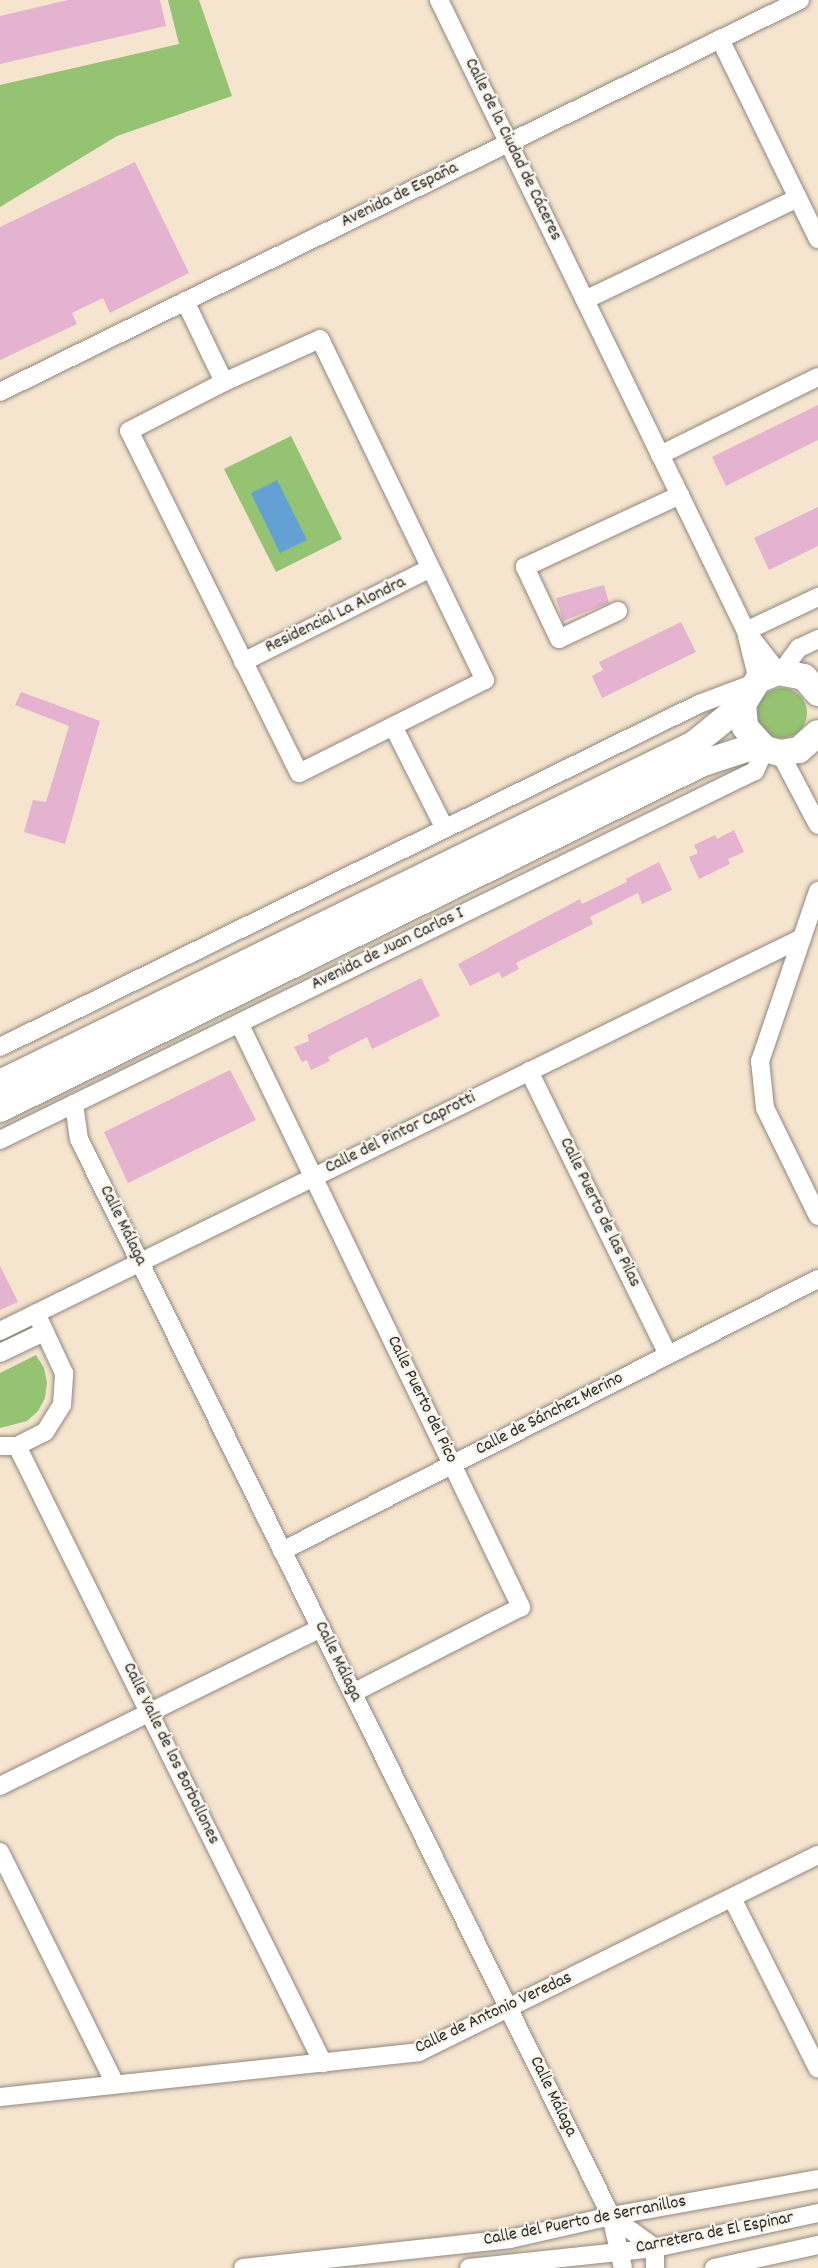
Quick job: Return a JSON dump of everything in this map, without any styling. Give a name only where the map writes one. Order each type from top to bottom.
[{"type":"highway","points":[[782,681],[745,727],[768,749],[799,750],[817,737]]},
{"type":"highway","points":[[0,1083],[694,744],[782,681]]},
{"type":"highway","name":"Avenida de Juan Carlos I","points":[[0,1109],[703,763],[768,749]]},
{"type":"street","name":"Calle de la Ciudad de Cáceres","points":[[439,0],[746,632],[782,681]]},
{"type":"street","name":"Avenida de España","points":[[0,392],[800,0]]},
{"type":"street","points":[[720,39],[818,239]]},
{"type":"street","points":[[585,300],[798,198]]},
{"type":"street","points":[[185,301],[224,382]]},
{"type":"street","points":[[320,339],[429,569],[485,680],[298,773],[129,431],[224,382],[320,339]]},
{"type":"street","points":[[660,455],[818,377]]},
{"type":"street","points":[[618,611],[560,639],[525,567],[680,495]]},
{"type":"street","name":"Residencial La Alondra","points":[[243,662],[429,569]]},
{"type":"street","points":[[746,632],[818,597]]},
{"type":"street","points":[[0,1047],[699,704],[782,681],[799,648],[818,639]]},
{"type":"street","points":[[393,726],[445,829]]},
{"type":"street","points":[[768,749],[818,825]]},
{"type":"street","name":"Avenida de Juan Carlos I","points":[[0,1140],[755,771],[768,749]]},
{"type":"street","points":[[818,891],[809,927],[760,1061],[765,1108],[818,1216]]},
{"type":"street","name":"Calle del Pintor Caprotti","points":[[0,1331],[529,1071],[809,927]]},
{"type":"street","name":"Calle Puerto del Pico","points":[[239,1023],[521,1607],[353,1693]]},
{"type":"street","name":"Calle Puerto de las Pilas","points":[[529,1071],[668,1355]]},
{"type":"street","name":"Calle Málaga","points":[[74,1104],[79,1139],[611,2216],[621,2260]]},
{"type":"street","name":"Calle de Sánchez Merino","points":[[282,1551],[818,1279]]},
{"type":"street","points":[[8,1446],[45,1432],[63,1405],[64,1373],[36,1313]]},
{"type":"street","points":[[0,1353],[44,1332]]},
{"type":"street","name":"Calle Valle de los Borbollones","points":[[8,1446],[149,1712],[323,2062]]},
{"type":"street","points":[[0,1786],[321,1628]]},
{"type":"street","points":[[0,1852],[115,2084]]},
{"type":"street","name":"Calle de Antonio Veredas","points":[[0,2097],[419,2052],[818,1855]]},
{"type":"street","points":[[732,1898],[818,2069]]},
{"type":"street","name":"Calle del Puerto de Serranillos","points":[[243,2268],[510,2239],[611,2216],[818,2179]]},
{"type":"street","name":"Carretera de El Espinar","points":[[469,2268],[593,2255],[621,2260],[655,2248],[818,2213]]},
{"type":"street","points":[[593,2255],[611,2216]]},
{"type":"street","name":"Calle Málaga","points":[[611,2216],[655,2248]]},
{"type":"street","points":[[714,2268],[818,2245]]},
{"type":"street","points":[[655,2248],[655,2268]]},
{"type":"green space","points":[[168,0],[199,0],[232,96],[117,136],[0,207],[0,85],[179,44]]},
{"type":"green space","points":[[291,436],[342,539],[276,572],[224,469]]},
{"type":"green space","points":[[777,688],[787,688],[800,695],[807,708],[807,718],[800,731],[787,738],[777,738],[768,734],[761,727],[757,718],[757,708],[761,699],[768,692]]},
{"type":"green space","points":[[36,1355],[44,1368],[47,1383],[45,1398],[38,1411],[27,1421],[0,1428],[0,1373]]},
{"type":"water","points":[[277,480],[307,540],[280,553],[251,493]]},
{"type":"building","points":[[68,0],[160,0],[166,26],[0,64],[0,16]]},
{"type":"building","points":[[135,162],[189,273],[110,313],[103,298],[72,313],[77,324],[0,360],[0,227]]},
{"type":"building","points":[[818,405],[818,440],[726,486],[712,457]]},
{"type":"building","points":[[818,507],[818,546],[769,570],[754,538]]},
{"type":"building","points":[[604,585],[609,603],[563,621],[556,598]]},
{"type":"building","points":[[681,622],[696,652],[602,698],[592,676],[603,670],[599,662]]},
{"type":"building","points":[[21,692],[100,721],[65,844],[24,832],[33,800],[46,802],[69,726],[15,705]]},
{"type":"building","points":[[734,830],[744,852],[728,859],[730,864],[699,879],[689,857],[698,853],[694,845],[715,835],[717,839]]},
{"type":"building","points":[[659,862],[672,890],[642,904],[638,893],[590,917],[593,924],[516,963],[519,969],[502,978],[499,972],[470,986],[458,964],[580,899],[582,904],[627,882],[626,879]]},
{"type":"building","points":[[421,978],[440,1016],[372,1049],[367,1037],[328,1057],[330,1061],[311,1070],[307,1060],[302,1062],[294,1047],[309,1041],[307,1035]]},
{"type":"building","points":[[230,1070],[256,1120],[128,1183],[104,1132]]},
{"type":"building","points":[[0,1266],[18,1302],[0,1310]]}]
